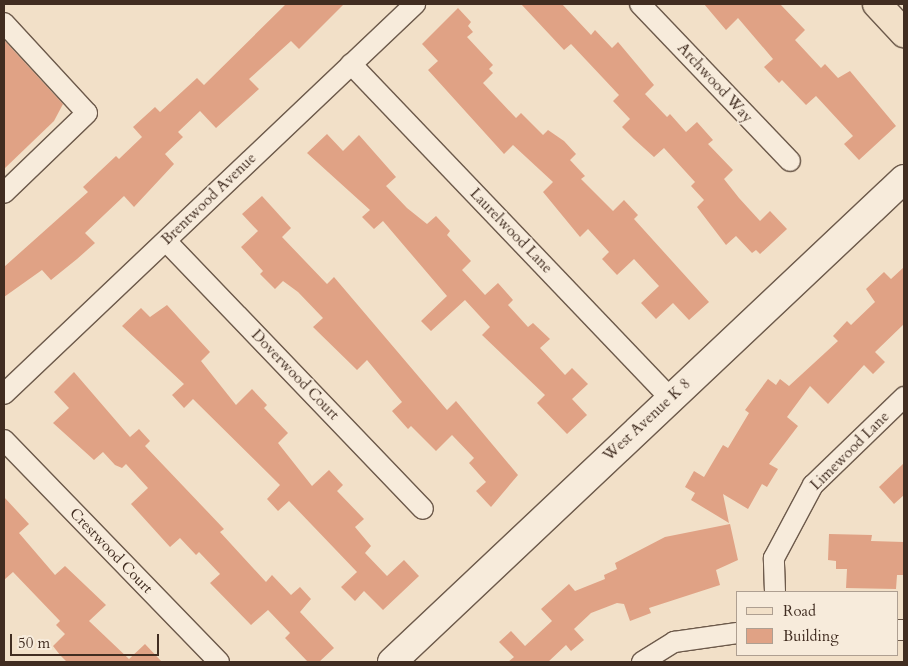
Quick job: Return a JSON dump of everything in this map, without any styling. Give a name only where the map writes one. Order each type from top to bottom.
[{"type":"main road","points":[[877,4],[904,33]]},
{"type":"street","name":"Brentwood Avenue","points":[[4,394],[415,4]]},
{"type":"street","name":"Archwood Way","points":[[640,4],[790,161]]},
{"type":"street","points":[[4,23],[87,114],[4,193]]},
{"type":"street","name":"Laurelwood Lane","points":[[351,64],[670,398]]},
{"type":"street","name":"West Avenue K 8","points":[[392,662],[904,179]]},
{"type":"street","name":"Doverwood Court","points":[[166,240],[424,509]]},
{"type":"street","name":"Limewood Lane","points":[[776,591],[774,558],[813,485],[904,397]]},
{"type":"street","name":"Crestwood Court","points":[[4,440],[219,662]]},
{"type":"street","points":[[642,662],[674,642],[736,633]]},
{"type":"building","points":[[286,4],[344,4],[299,49],[291,41],[249,79],[259,89],[216,128],[200,111],[178,132],[183,137],[165,154],[174,164],[134,207],[124,196],[85,233],[95,243],[77,259],[51,280],[42,270],[4,297],[4,267],[88,192],[83,187],[116,156],[119,159],[142,137],[133,127],[155,107],[160,112],[197,78],[204,85]]},
{"type":"building","points":[[521,4],[562,4],[591,35],[595,30],[612,48],[618,42],[654,85],[645,94],[667,117],[670,114],[686,132],[697,122],[713,140],[708,144],[733,170],[724,179],[739,198],[760,221],[770,211],[787,229],[760,254],[756,250],[752,253],[736,236],[726,245],[697,207],[704,200],[691,186],[695,182],[664,148],[654,157],[622,127],[630,119],[613,101],[619,95],[571,44],[564,50]]},
{"type":"building","points":[[704,4],[780,4],[805,30],[795,40],[821,68],[825,64],[838,78],[850,71],[896,126],[859,160],[844,144],[853,136],[816,96],[806,105],[782,80],[779,83],[764,67],[773,59],[738,18],[726,30]]},
{"type":"building","points":[[458,8],[471,22],[468,26],[473,32],[467,37],[493,65],[489,69],[493,73],[483,83],[516,118],[521,113],[543,135],[548,130],[564,141],[576,154],[570,160],[585,176],[581,179],[613,211],[624,200],[638,215],[634,219],[709,302],[689,320],[673,303],[656,319],[641,303],[659,286],[634,259],[617,275],[602,259],[609,252],[588,229],[580,237],[543,192],[553,182],[513,145],[504,154],[428,70],[438,61],[422,44]]},
{"type":"building","points":[[4,40],[63,104],[54,121],[4,169]]},
{"type":"building","points":[[327,134],[343,151],[359,135],[396,177],[386,186],[407,208],[427,224],[436,216],[450,231],[447,235],[471,261],[462,270],[485,295],[498,283],[513,300],[508,305],[528,327],[533,323],[550,339],[540,348],[565,375],[572,368],[588,384],[572,399],[587,415],[567,434],[537,403],[545,395],[482,335],[490,327],[465,300],[431,331],[421,321],[447,296],[383,221],[374,229],[362,217],[370,210],[307,153]]},
{"type":"building","points":[[262,196],[291,228],[282,237],[327,284],[334,277],[447,410],[456,401],[518,475],[491,507],[476,491],[486,482],[469,463],[474,458],[452,435],[436,451],[411,426],[408,429],[392,411],[402,402],[367,360],[357,370],[313,327],[323,318],[298,292],[283,281],[275,289],[260,274],[263,271],[241,247],[258,231],[242,214]]},
{"type":"building","points":[[904,267],[904,324],[875,352],[885,362],[873,374],[864,365],[828,404],[810,386],[787,417],[798,426],[769,464],[778,469],[767,487],[762,484],[748,509],[723,494],[729,523],[691,500],[695,493],[685,487],[694,471],[704,477],[723,445],[728,448],[749,413],[745,410],[768,379],[776,385],[780,379],[789,386],[838,341],[833,336],[847,321],[851,325],[875,302],[866,289],[884,272],[891,279]]},
{"type":"building","points":[[167,305],[210,352],[201,361],[236,405],[252,389],[267,405],[264,408],[288,433],[278,443],[312,486],[329,470],[343,485],[337,491],[364,519],[355,527],[371,546],[365,553],[387,576],[404,560],[419,576],[383,610],[364,591],[355,601],[341,587],[357,572],[289,501],[278,511],[267,499],[280,485],[193,399],[184,408],[172,395],[184,384],[122,326],[141,308],[150,317]]},
{"type":"building","points":[[74,372],[130,437],[139,429],[150,441],[145,446],[224,529],[220,532],[266,582],[272,575],[291,595],[300,587],[311,599],[300,612],[334,648],[319,662],[308,662],[285,638],[290,633],[268,610],[251,625],[210,583],[220,574],[199,552],[196,555],[180,538],[170,547],[131,504],[148,488],[126,464],[122,468],[115,465],[103,452],[94,460],[53,423],[69,408],[54,392]]},
{"type":"building","points":[[904,463],[904,495],[894,504],[879,487]]},
{"type":"building","points":[[4,497],[29,524],[19,533],[55,575],[65,566],[106,605],[89,621],[129,659],[145,644],[162,662],[67,662],[60,655],[53,646],[65,634],[56,625],[60,621],[13,572],[4,580]]},
{"type":"building","points":[[730,524],[738,560],[716,570],[720,585],[649,608],[651,613],[630,621],[624,604],[617,603],[591,613],[574,629],[584,640],[571,651],[566,645],[548,662],[508,662],[514,657],[499,642],[511,631],[525,646],[552,621],[541,609],[569,584],[575,591],[605,579],[604,575],[617,569],[615,563],[665,537]]},
{"type":"building","points":[[829,534],[872,535],[871,541],[904,542],[904,575],[897,575],[896,589],[846,588],[847,569],[836,569],[836,561],[828,560]]}]
